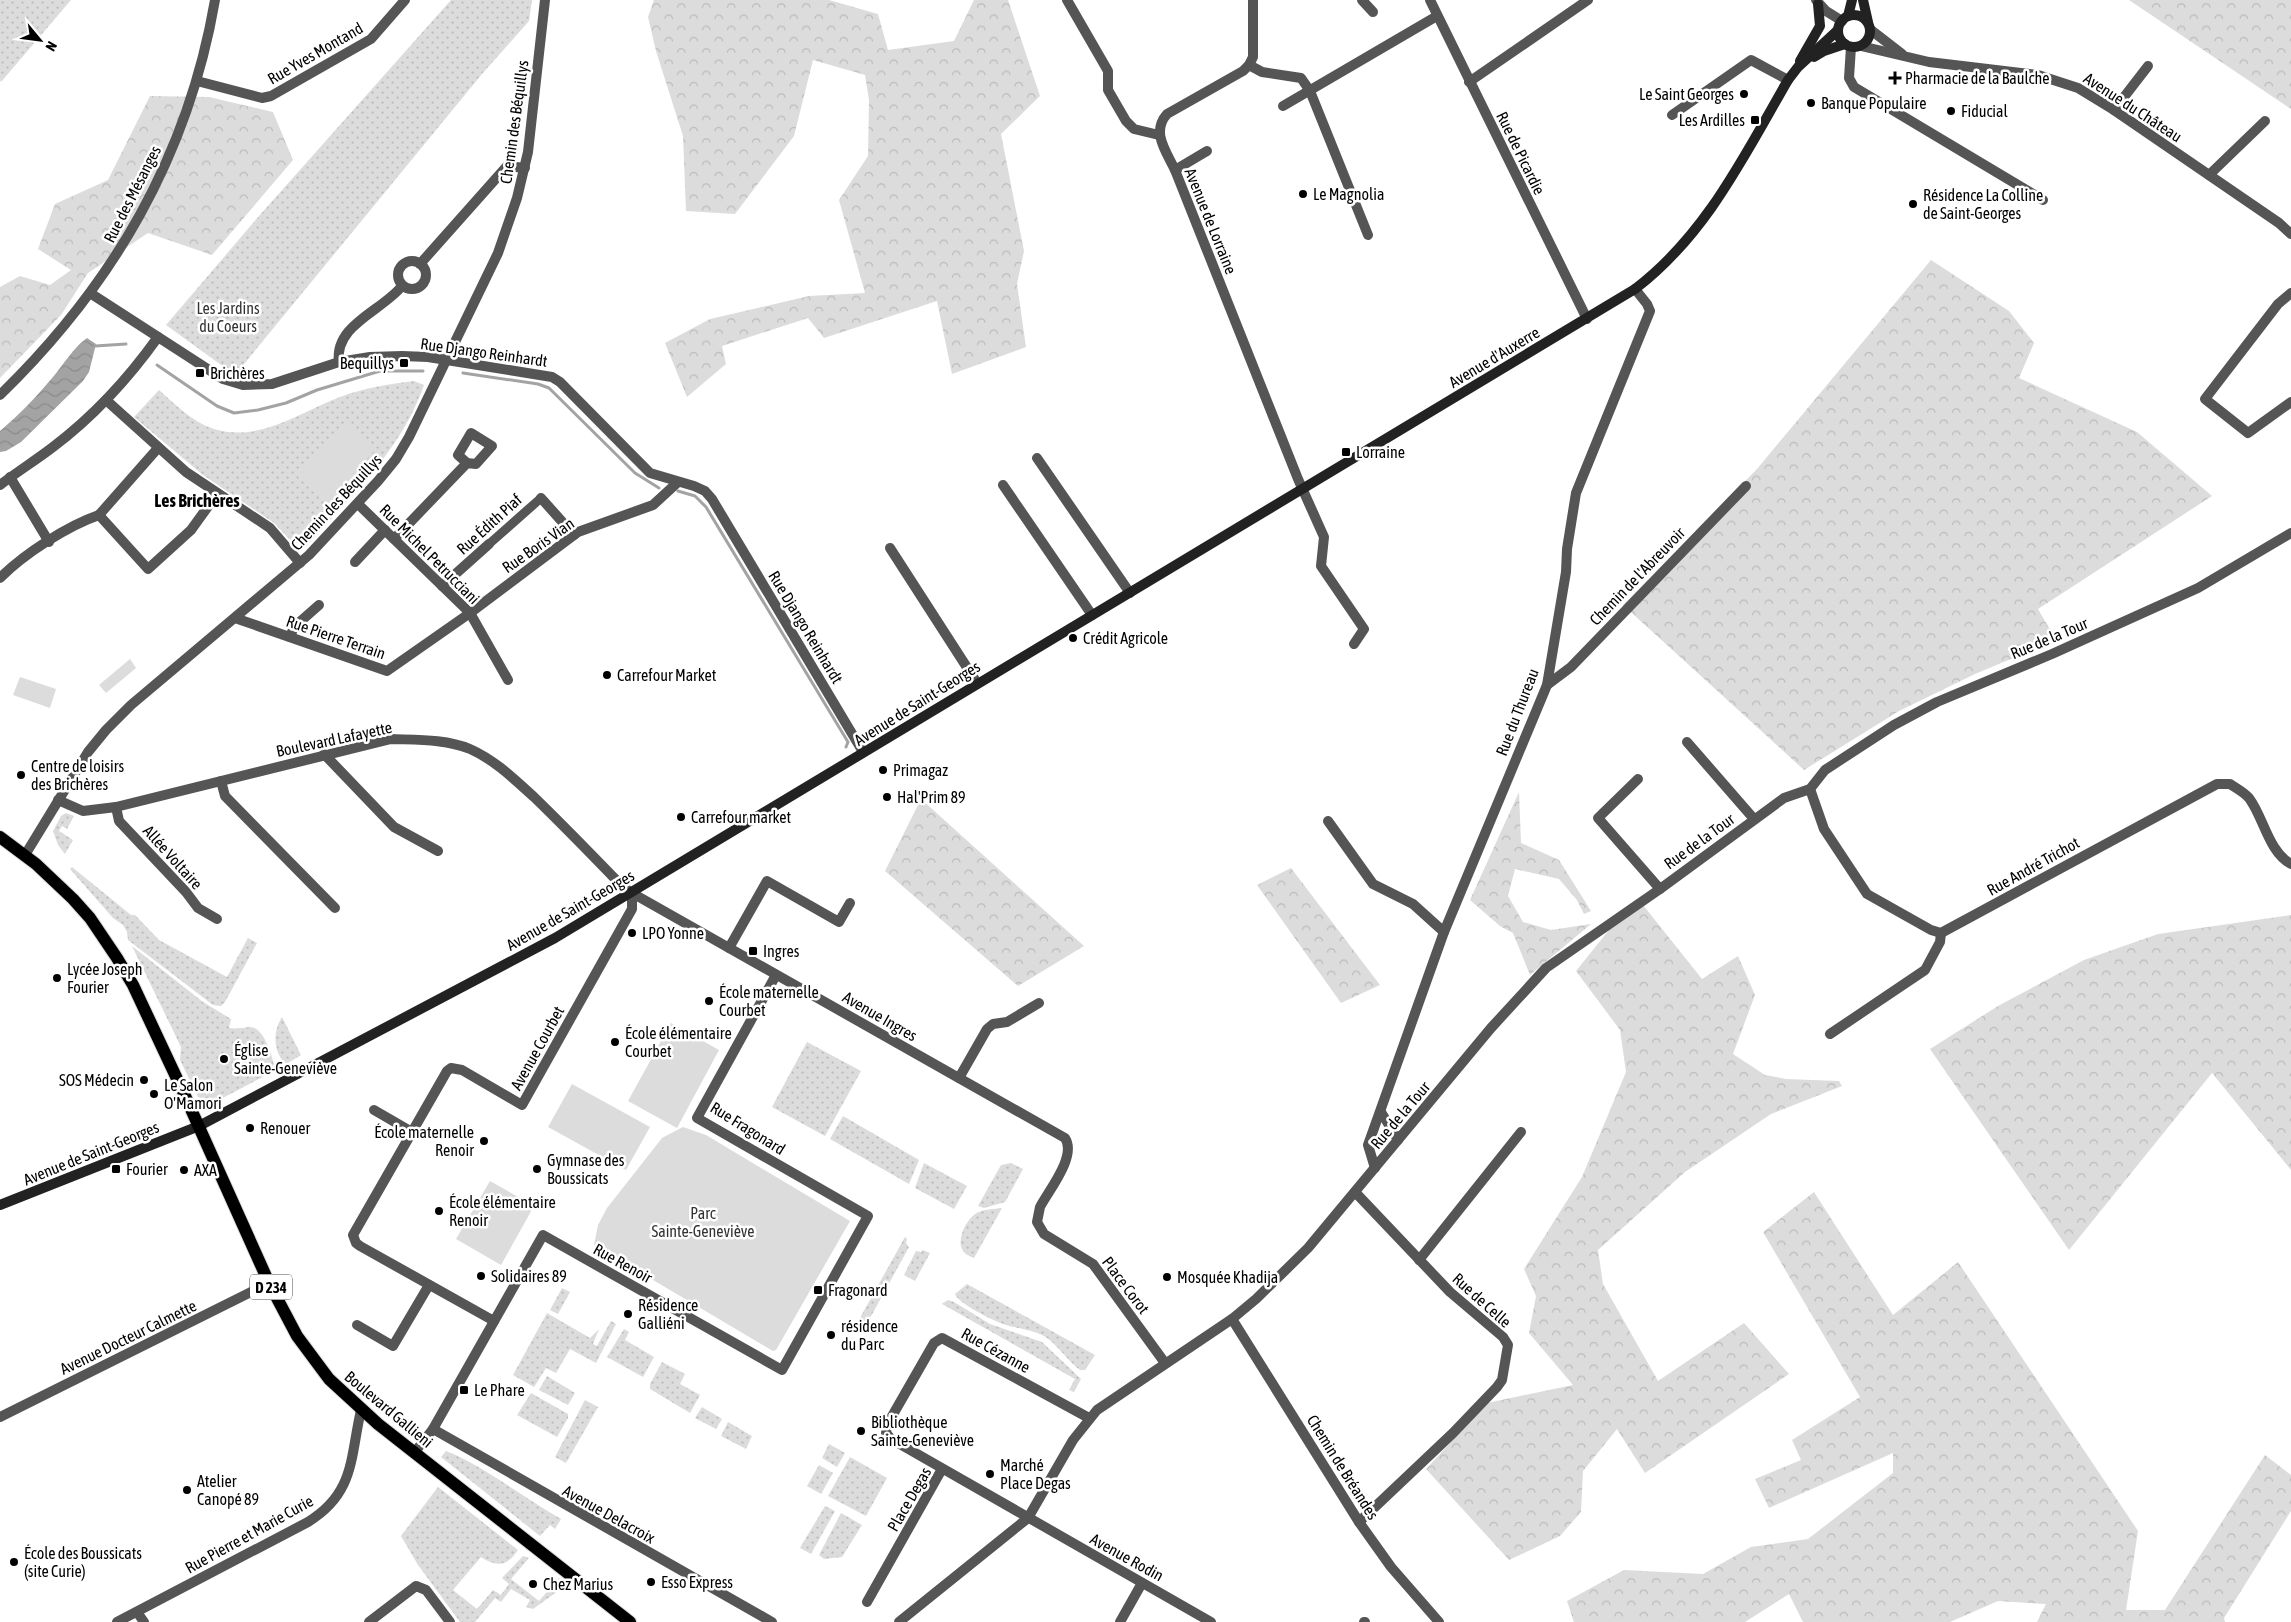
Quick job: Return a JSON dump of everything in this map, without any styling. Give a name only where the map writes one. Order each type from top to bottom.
[{"type":"main road","points":[[1852,0],[1842,22],[1841,40],[1852,46],[1869,39],[1869,26],[1863,0]]},
{"type":"main road","points":[[1798,67],[1820,26],[1817,2]]},
{"type":"main road","points":[[1842,22],[1859,15],[1869,26]]},
{"type":"main road","name":"Avenue d'Auxerre","points":[[1130,593],[1635,289],[1670,260],[1705,219],[1788,80],[1798,67],[1842,22]]},
{"type":"main road","name":"Avenue d'Auxerre","points":[[1798,67],[1824,51],[1852,46]]},
{"type":"main road","name":"Avenue de Saint-Georges","points":[[0,1205],[199,1126],[504,966],[632,893],[977,683],[1130,593]]},
{"type":"main road","name":"D 234","points":[[0,837],[25,855],[73,899],[90,918],[113,951],[133,985],[199,1126]]},
{"type":"main road","name":"Boulevard Gallieni","points":[[199,1126],[269,1284],[297,1336],[329,1379],[361,1410],[414,1453],[630,1622]]},
{"type":"street","name":"Rue des Mésanges","points":[[0,395],[31,364],[90,293],[132,232],[149,199],[182,124],[197,81],[215,0]]},
{"type":"street","name":"Rue Yves Montand","points":[[197,81],[262,98],[271,96],[371,40],[405,0]]},
{"type":"street","name":"Chemin des Béquillys","points":[[58,800],[88,752],[106,730],[131,705],[300,563],[358,504],[400,452],[424,409],[445,360],[498,252],[518,198],[525,168],[545,0]]},
{"type":"street","points":[[1067,0],[1108,71],[1108,90],[1126,121],[1134,129],[1158,135],[1162,120],[1167,114],[1243,71],[1249,65],[1253,57],[1253,0]]},
{"type":"street","points":[[1362,0],[1373,12]]},
{"type":"street","name":"Rue de Picardie","points":[[1430,0],[1587,319]]},
{"type":"street","points":[[1469,82],[1588,0]]},
{"type":"street","points":[[1817,2],[1842,22]]},
{"type":"street","points":[[1283,106],[1437,16]]},
{"type":"street","name":"Avenue du Château","points":[[1869,26],[1906,57]]},
{"type":"street","points":[[1852,46],[1849,78],[1854,88],[2043,200]]},
{"type":"street","name":"Avenue du Château","points":[[1852,46],[1944,64],[2038,75],[2078,88],[2114,110],[2209,175],[2279,223],[2291,234]]},
{"type":"street","points":[[1672,115],[1751,60],[1788,80]]},
{"type":"street","points":[[1249,65],[1262,72],[1302,78],[1310,91],[1368,235]]},
{"type":"street","points":[[2114,110],[2148,66]]},
{"type":"street","points":[[2209,175],[2265,121]]},
{"type":"street","name":"Avenue de Lorraine","points":[[1158,135],[1175,170],[1302,490],[1324,537],[1321,566],[1364,629],[1354,644]]},
{"type":"street","points":[[1175,170],[1207,151]]},
{"type":"street","points":[[420,264],[507,166],[525,168]]},
{"type":"street","points":[[411,261],[420,264],[425,272],[423,284],[411,290],[402,286],[398,278],[399,268],[411,261]]},
{"type":"street","points":[[338,362],[337,351],[340,343],[353,326],[394,297],[402,286]]},
{"type":"street","name":"Rue du Thureau","points":[[1375,1168],[1368,1145],[1444,932],[1547,685],[1566,572],[1567,549],[1576,493],[1650,312],[1647,304],[1635,289]]},
{"type":"street","name":"Rue Django Reinhardt","points":[[90,293],[223,379],[243,385],[272,384],[338,362],[370,357],[402,356],[445,360],[552,377],[560,382],[650,473],[705,491],[712,499],[864,752]]},
{"type":"street","points":[[2291,293],[2278,304],[2205,399],[2248,433],[2291,402]]},
{"type":"street","points":[[0,485],[52,448],[106,400],[138,364],[158,337]]},
{"type":"street","points":[[106,400],[186,472],[270,528],[300,563]]},
{"type":"street","points":[[0,578],[18,560],[78,522],[99,515],[158,448]]},
{"type":"street","points":[[1037,458],[1130,593]]},
{"type":"street","points":[[394,539],[467,463]]},
{"type":"street","points":[[10,477],[49,542]]},
{"type":"street","name":"Rue Boris Vian","points":[[470,613],[574,535],[654,504],[678,482]]},
{"type":"street","points":[[1003,484],[1092,615]]},
{"type":"street","name":"Chemin de l'Abreuvoir","points":[[1547,685],[1570,667],[1746,486]]},
{"type":"street","points":[[99,515],[148,569],[190,530],[217,494]]},
{"type":"street","name":"Rue Édith Piaf","points":[[442,586],[541,498],[574,535]]},
{"type":"street","name":"Rue Michel Petrucciani","points":[[358,504],[470,613],[508,680]]},
{"type":"street","points":[[355,562],[384,530]]},
{"type":"street","name":"Rue de la Tour","points":[[1028,1518],[1073,1440],[1089,1418],[1108,1402],[1232,1319],[1256,1300],[1308,1248],[1492,1028],[1546,968],[1660,889],[1784,798],[1810,789],[1825,770],[1894,725],[1937,702],[2052,654],[2198,588],[2291,533]]},
{"type":"street","points":[[890,548],[977,683]]},
{"type":"street","points":[[290,637],[294,627],[319,606]]},
{"type":"street","name":"Rue Pierre Terrain","points":[[235,618],[388,671],[470,613]]},
{"type":"street","name":"Boulevard Lafayette","points":[[58,800],[83,811],[116,807],[324,754],[391,739],[438,741],[469,749],[495,763],[516,781],[622,886],[632,893]]},
{"type":"street","points":[[1687,742],[1754,820]]},
{"type":"street","points":[[324,754],[394,827],[438,851]]},
{"type":"street","points":[[1638,779],[1598,818],[1660,889]]},
{"type":"street","points":[[221,781],[225,796],[335,908]]},
{"type":"street","name":"Rue André Trichot","points":[[1942,933],[2217,784],[2230,784],[2248,798],[2276,849],[2285,861],[2291,864]]},
{"type":"street","points":[[1810,789],[1824,829],[1866,894],[1931,930],[1942,933],[1940,942],[1925,970],[1830,1034]]},
{"type":"street","points":[[25,855],[58,800]]},
{"type":"street","name":"Allée Voltaire","points":[[116,807],[119,821],[186,892],[198,908],[217,919]]},
{"type":"street","points":[[1328,821],[1373,884],[1413,904],[1444,932]]},
{"type":"street","points":[[729,948],[767,880],[839,922],[850,903]]},
{"type":"street","name":"Avenue Ingres","points":[[632,893],[1060,1134]]},
{"type":"street","name":"Avenue Courbet","points":[[494,1321],[360,1246],[354,1240],[355,1231],[443,1075],[451,1068],[462,1070],[522,1105],[632,909],[632,893]]},
{"type":"street","name":"Rue Fragonard","points":[[776,975],[698,1118],[868,1216]]},
{"type":"street","points":[[959,1078],[987,1029],[993,1024],[1007,1022],[1039,1003]]},
{"type":"street","points":[[374,1110],[412,1132]]},
{"type":"street","points":[[1381,1112],[1398,1140]]},
{"type":"street","points":[[1419,1260],[1521,1132]]},
{"type":"street","name":"Place Corot","points":[[1060,1134],[1068,1143],[1069,1154],[1037,1214],[1039,1229],[1050,1238],[1093,1264],[1165,1364]]},
{"type":"street","name":"Rue de Celle","points":[[1355,1192],[1450,1292],[1503,1337],[1508,1345],[1504,1374],[1497,1387],[1453,1433],[1359,1522]]},
{"type":"street","name":"Rue Renoir","points":[[414,1453],[432,1429],[543,1235],[782,1370],[868,1216]]},
{"type":"street","name":"Avenue Docteur Calmette","points":[[0,1417],[269,1284]]},
{"type":"street","points":[[357,1325],[394,1346],[429,1285]]},
{"type":"street","name":"Chemin de Bréandes","points":[[1232,1319],[1359,1522],[1391,1567],[1439,1622]]},
{"type":"street","name":"Rue Cézanne","points":[[942,1469],[891,1439],[886,1433],[887,1425],[934,1343],[939,1339],[946,1339],[1089,1418]]},
{"type":"street","name":"Rue Pierre et Marie Curie","points":[[117,1622],[308,1522],[324,1511],[335,1499],[347,1480],[353,1462],[361,1410]]},
{"type":"street","name":"Avenue Delacroix","points":[[432,1429],[772,1622]]},
{"type":"street","name":"Place Degas","points":[[867,1602],[942,1469],[1028,1518]]},
{"type":"street","points":[[899,1622],[1028,1518]]},
{"type":"street","name":"Avenue Rodin","points":[[1028,1518],[1211,1622]]},
{"type":"street","points":[[1120,1622],[1142,1583]]},
{"type":"street","points":[[369,1622],[416,1586],[426,1590],[450,1622]]},
{"type":"street","points":[[137,1612],[144,1622]]},
{"type":"green space","points":[[0,0],[71,0],[1,82],[0,80]]},
{"type":"green space","name":"Les Jardins du Coeurs","points":[[451,0],[532,0],[529,21],[482,74],[235,375],[166,325],[259,216]]},
{"type":"green space","points":[[654,0],[829,0],[878,14],[888,50],[954,41],[974,0],[1008,0],[1040,96],[1001,134],[1024,251],[1017,284],[1026,347],[952,374],[937,301],[824,338],[808,318],[722,346],[726,364],[687,397],[665,343],[710,319],[809,296],[865,293],[839,200],[868,156],[869,100],[865,75],[813,60],[794,136],[735,214],[686,211],[683,136],[656,51],[648,17]]},
{"type":"green space","points":[[2129,0],[2291,0],[2291,109]]},
{"type":"green space","points":[[150,96],[209,97],[273,112],[293,160],[212,255],[148,233],[88,273],[61,315],[0,378],[0,287],[20,276],[50,285],[71,270],[38,249],[55,204],[108,180]]},
{"type":"green space","points":[[1931,260],[2009,311],[2034,343],[2019,378],[2137,432],[2212,496],[2038,609],[2056,640],[1975,674],[1899,711],[1804,770],[1623,605],[1757,469]]},
{"type":"green space","points":[[414,381],[424,385],[402,431],[373,472],[306,547],[299,542],[294,544],[274,523],[203,475],[134,417],[159,390],[185,412],[206,426],[231,432],[247,432],[279,424],[349,394],[395,383]]},
{"type":"green space","points":[[347,422],[376,449],[326,503],[298,476]]},
{"type":"green space","points":[[130,659],[136,668],[106,693],[99,685]]},
{"type":"green space","points":[[20,677],[56,689],[50,708],[13,695]]},
{"type":"green space","points":[[1519,792],[1521,843],[1559,860],[1591,911],[1584,914],[1577,900],[1559,879],[1515,869],[1508,896],[1523,922],[1551,930],[1591,924],[1530,975],[1513,933],[1500,926],[1470,900]]},
{"type":"green space","points":[[921,799],[1084,946],[1018,986],[885,871]]},
{"type":"green space","points":[[66,813],[74,816],[67,829],[62,826],[59,831],[73,840],[65,854],[58,845],[53,831],[61,816]]},
{"type":"green space","points":[[72,867],[131,915],[135,915],[159,940],[227,977],[248,938],[257,943],[225,1002],[221,1006],[213,1005],[128,940],[127,932],[123,925],[113,918],[70,869]]},
{"type":"green space","points":[[1291,868],[1380,985],[1341,1003],[1257,885]]},
{"type":"green space","points":[[1643,905],[1702,979],[1738,956],[1755,995],[1733,1054],[1765,1075],[1786,1079],[1839,1081],[1842,1086],[1771,1114],[1685,1172],[1598,1250],[1603,1284],[1658,1381],[1744,1323],[1789,1374],[1645,1473],[1617,1429],[1583,1471],[1581,1512],[1560,1536],[1509,1560],[1426,1469],[1487,1403],[1573,1385],[1529,1333],[1536,1296],[1524,1269],[1582,1177],[1626,1072],[1620,1030],[1576,971],[1613,925]]},
{"type":"green space","points":[[2291,915],[2291,1170],[2212,1073],[2069,1250],[1930,1049],[1998,1006],[2084,960],[2158,934]]},
{"type":"green space","points":[[132,946],[203,1002],[231,1019],[229,1028],[255,1028],[264,1037],[276,1070],[217,1101],[213,1102],[198,1097],[180,1060],[181,1047]]},
{"type":"green space","points":[[282,1017],[301,1055],[288,1063],[284,1063],[280,1058],[276,1046],[277,1028]]},
{"type":"green space","points":[[671,1023],[719,1050],[677,1128],[628,1101]]},
{"type":"green space","points":[[807,1042],[861,1071],[825,1136],[772,1107]]},
{"type":"green space","points":[[572,1084],[650,1127],[626,1170],[548,1127]]},
{"type":"green space","points":[[843,1116],[919,1160],[909,1184],[830,1139]]},
{"type":"green space","name":"Parc Sainte-Geneviève","points":[[683,1127],[706,1135],[850,1221],[776,1350],[773,1351],[594,1245],[598,1225],[607,1208],[662,1138]]},
{"type":"green space","points":[[924,1163],[967,1186],[954,1209],[915,1188]]},
{"type":"green space","points":[[1011,1163],[1023,1169],[1005,1202],[984,1208],[978,1206],[1001,1165]]},
{"type":"green space","points":[[490,1181],[534,1206],[501,1265],[456,1239]]},
{"type":"green space","points":[[1814,1192],[1893,1315],[1958,1262],[2138,1531],[2126,1610],[2165,1610],[2265,1455],[2291,1475],[2291,1511],[2224,1618],[2225,1622],[2037,1622],[2046,1604],[1998,1601],[1950,1622],[1803,1622],[1789,1594],[1745,1622],[1574,1622],[1567,1601],[1624,1570],[1703,1574],[1751,1547],[1808,1539],[1893,1473],[1893,1453],[1769,1508],[1755,1479],[1801,1460],[1792,1440],[1860,1397],[1763,1232]]},
{"type":"green space","points":[[1002,1208],[974,1258],[965,1254],[962,1249],[961,1239],[964,1228],[971,1218],[981,1211]]},
{"type":"green space","points":[[905,1237],[909,1247],[864,1329],[856,1325]]},
{"type":"green space","points":[[923,1250],[930,1253],[915,1281],[904,1275],[916,1251],[921,1252]]},
{"type":"green space","points":[[967,1284],[1095,1355],[1085,1370],[1080,1370],[1042,1335],[998,1322],[963,1302],[955,1294]]},
{"type":"green space","points":[[562,1288],[570,1292],[558,1314],[550,1310]]},
{"type":"green space","points":[[948,1300],[990,1324],[1042,1342],[1081,1379],[1074,1392],[1069,1390],[1075,1379],[942,1304]]},
{"type":"green space","points":[[547,1313],[590,1338],[599,1329],[593,1344],[597,1346],[611,1321],[616,1324],[596,1363],[570,1349],[556,1373],[546,1368],[534,1387],[513,1375]]},
{"type":"green space","points":[[624,1329],[629,1332],[625,1340],[654,1357],[643,1377],[607,1357]]},
{"type":"green space","points":[[662,1362],[685,1374],[680,1384],[700,1395],[690,1413],[650,1389],[650,1384]]},
{"type":"green space","points":[[547,1376],[575,1393],[568,1405],[539,1390]]},
{"type":"green space","points":[[531,1393],[568,1414],[568,1418],[557,1437],[517,1415]]},
{"type":"green space","points":[[585,1400],[598,1407],[566,1463],[555,1457]]},
{"type":"green space","points":[[702,1407],[722,1419],[716,1429],[695,1418]]},
{"type":"green space","points":[[728,1422],[752,1436],[746,1449],[721,1436]]},
{"type":"green space","points":[[829,1444],[845,1453],[837,1467],[822,1458]]},
{"type":"green space","points":[[446,1451],[475,1465],[561,1519],[555,1529],[550,1525],[540,1536],[441,1457]]},
{"type":"green space","points":[[850,1457],[887,1478],[866,1516],[828,1496]]},
{"type":"green space","points":[[819,1465],[833,1473],[821,1494],[807,1486]]},
{"type":"green space","points":[[438,1487],[518,1550],[510,1560],[501,1564],[492,1563],[481,1557],[453,1590],[477,1609],[493,1590],[501,1595],[509,1584],[502,1578],[523,1556],[529,1558],[511,1579],[539,1601],[559,1578],[565,1586],[533,1609],[526,1607],[530,1600],[511,1589],[501,1602],[495,1598],[475,1622],[460,1622],[418,1565],[401,1536]]},
{"type":"green space","points":[[825,1506],[835,1511],[811,1554],[800,1548]]},
{"type":"green space","points":[[841,1513],[862,1525],[842,1557],[824,1559],[819,1555]]},
{"type":"water","points":[[87,338],[96,344],[89,372],[83,381],[21,442],[6,451],[0,452],[0,431],[34,398],[73,351]]},
{"type":"waterway","points":[[95,346],[126,344]]},
{"type":"waterway","points":[[157,365],[217,406],[234,413],[258,410],[286,403],[317,390],[380,371],[423,371]]},
{"type":"waterway","points":[[463,373],[538,384],[549,388],[635,473],[659,488]]},
{"type":"waterway","points":[[678,491],[695,496],[706,507],[848,742],[846,747]]},
{"type":"place","name":"Pharmacie de la Baulche","points":[[1895,78]]},
{"type":"place","name":"Le Saint Georges","points":[[1744,94]]},
{"type":"place","name":"Banque Populaire","points":[[1811,103]]},
{"type":"place","name":"Fiducial","points":[[1951,111]]},
{"type":"place","name":"Les Ardilles","points":[[1755,120]]},
{"type":"place","name":"Le Magnolia","points":[[1303,194]]},
{"type":"place","name":"Résidence La Colline de Saint-Georges","points":[[1913,204]]},
{"type":"place","name":"Bequillys","points":[[404,363]]},
{"type":"place","name":"Brichères","points":[[200,373]]},
{"type":"place","name":"Lorraine","points":[[1346,452]]},
{"type":"place","name":"Crédit Agricole","points":[[1073,638]]},
{"type":"place","name":"Carrefour Market","points":[[607,675]]},
{"type":"place","name":"Primagaz","points":[[883,770]]},
{"type":"place","name":"Centre de loisirs des Brichères","points":[[21,775]]},
{"type":"place","name":"Hal'Prim 89","points":[[887,797]]},
{"type":"place","name":"Carrefour market","points":[[681,817]]},
{"type":"place","name":"LPO Yonne","points":[[632,933]]},
{"type":"place","name":"Ingres","points":[[753,951]]},
{"type":"place","name":"Lycée Joseph Fourier","points":[[57,978]]},
{"type":"place","name":"École maternelle Courbet","points":[[709,1001]]},
{"type":"place","name":"École élémentaire Courbet","points":[[615,1042]]},
{"type":"place","name":"Église Sainte-Geneviève","points":[[224,1059]]},
{"type":"place","name":"SOS Médecin","points":[[144,1080]]},
{"type":"place","name":"Le Salon O'Mamori","points":[[154,1094]]},
{"type":"place","name":"Renouer","points":[[250,1128]]},
{"type":"place","name":"École maternelle Renoir","points":[[484,1141]]},
{"type":"place","name":"Fourier","points":[[116,1169]]},
{"type":"place","name":"Gymnase des Boussicats","points":[[537,1169]]},
{"type":"place","name":"AXA","points":[[184,1170]]},
{"type":"place","name":"École élémentaire Renoir","points":[[439,1211]]},
{"type":"place","name":"Solidaires 89","points":[[481,1276]]},
{"type":"place","name":"Mosquée Khadija","points":[[1167,1277]]},
{"type":"place","name":"Fragonard","points":[[818,1290]]},
{"type":"place","name":"Résidence Galliéni","points":[[628,1314]]},
{"type":"place","name":"résidence du Parc","points":[[831,1335]]},
{"type":"place","name":"Le Phare","points":[[464,1390]]},
{"type":"place","name":"Bibliothèque Sainte-Geneviève","points":[[861,1431]]},
{"type":"place","name":"Marché Place Degas","points":[[990,1474]]},
{"type":"place","name":"Atelier Canopé 89","points":[[187,1490]]},
{"type":"place","name":"École des Boussicats (site Curie)","points":[[14,1562]]},
{"type":"place","name":"Esso Express","points":[[651,1582]]},
{"type":"place","name":"Chez Marius","points":[[533,1584]]},
{"type":"district","name":"Les Brichères","points":[[197,500]]}]
